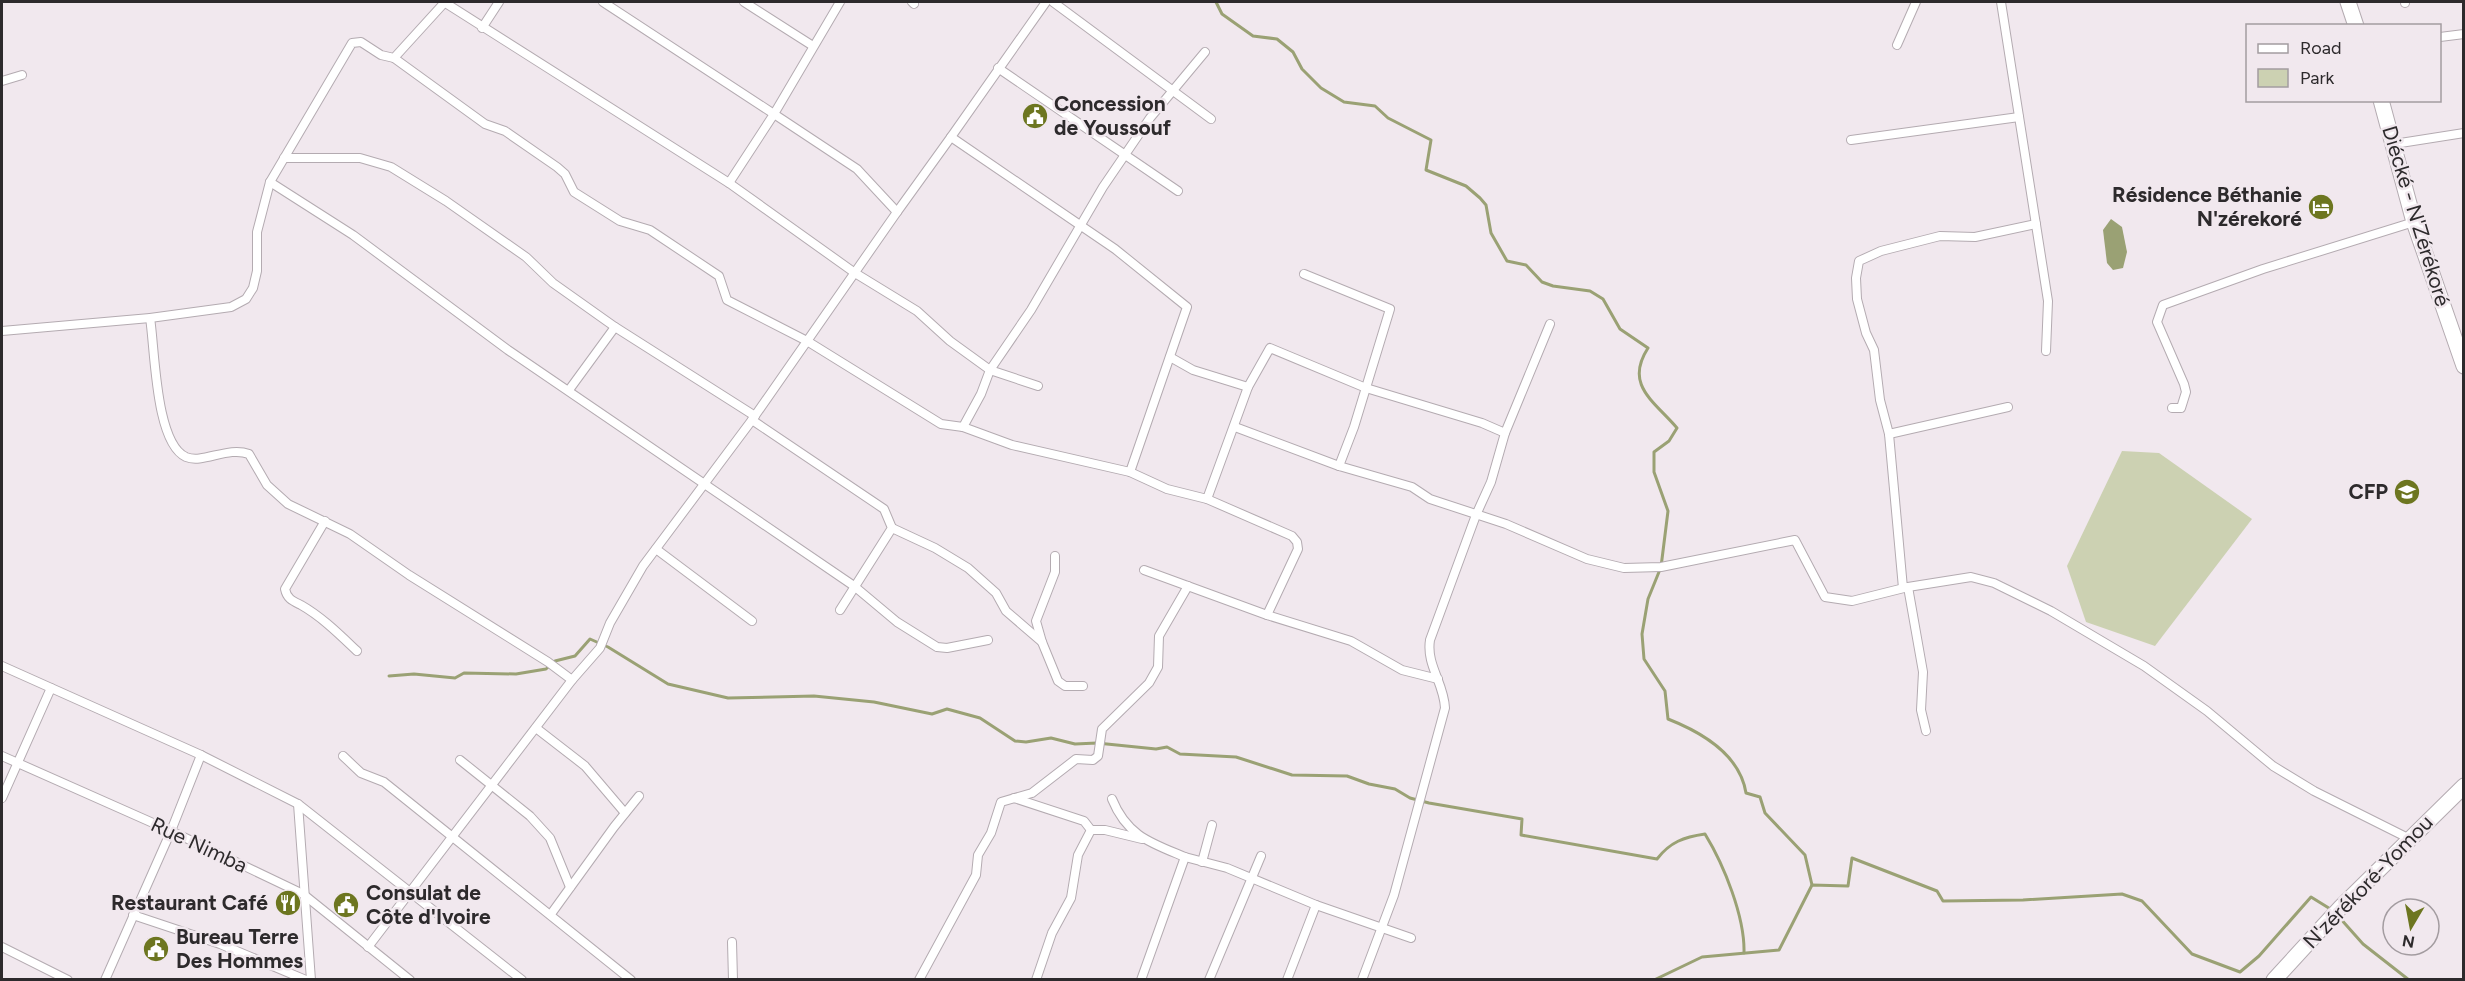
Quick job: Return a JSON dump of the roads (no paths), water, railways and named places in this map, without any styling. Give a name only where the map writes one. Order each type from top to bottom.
[{"type":"highway","points":[[2348,2],[2355,24]]},
{"type":"highway","name":"Diécké - N'Zérékoré","points":[[2382,102],[2414,222],[2463,366]]},
{"type":"highway","name":"N'zérékoré-Yomou","points":[[2274,980],[2341,907],[2463,786]]},
{"type":"street","points":[[394,58],[445,2],[482,28],[729,183],[855,273],[917,311],[932,327],[990,370],[1038,386]]},
{"type":"street","points":[[482,28],[499,2]]},
{"type":"street","points":[[603,2],[857,169],[897,212]]},
{"type":"street","points":[[744,2],[813,46]]},
{"type":"street","points":[[729,183],[774,114],[840,2]]},
{"type":"street","points":[[368,946],[412,892],[572,680],[600,648],[643,566],[754,418],[1046,2]]},
{"type":"street","points":[[1053,2],[1097,32],[1172,91],[1211,118]]},
{"type":"street","points":[[1897,45],[1916,2]]},
{"type":"street","points":[[2001,2],[2048,301],[2046,351]]},
{"type":"street","points":[[2441,37],[2463,34]]},
{"type":"street","points":[[2,331],[150,318],[231,308],[246,299],[253,288],[257,271],[257,232],[270,182],[352,43],[361,42],[381,55],[394,58],[484,124],[505,131],[557,167],[565,174],[574,192],[620,221],[650,230],[719,276],[726,300],[807,341],[941,424],[963,427],[1012,445],[1130,472],[1167,489],[1207,500],[1292,536],[1297,542],[1298,549],[1267,615]]},
{"type":"street","points":[[963,427],[981,394],[990,370],[1031,310],[1079,225],[1124,156],[1172,91],[1205,52]]},
{"type":"street","points":[[998,68],[1178,191]]},
{"type":"street","points":[[2,81],[22,75]]},
{"type":"street","points":[[1851,140],[2019,117]]},
{"type":"street","points":[[2394,144],[2463,133]]},
{"type":"street","points":[[951,137],[1155,279],[1187,307],[1130,472]]},
{"type":"street","points":[[284,158],[360,158],[391,167],[446,201],[526,257],[553,283],[615,327],[754,418],[884,508],[892,528],[935,548],[968,568],[996,593],[1006,611],[1042,642]]},
{"type":"street","points":[[270,182],[353,235],[508,350],[569,390],[571,395],[854,586],[897,622],[938,647],[947,648],[988,640]]},
{"type":"street","points":[[2172,408],[2181,408],[2186,392],[2157,322],[2163,305],[2263,269],[2414,222]]},
{"type":"street","points":[[1926,731],[1921,710],[1923,672],[1906,587],[1889,434],[1880,400],[1874,351],[1866,333],[1857,298],[1856,278],[1859,261],[1881,251],[1940,236],[1975,237],[2036,224]]},
{"type":"street","points":[[1304,274],[1390,309],[1340,466]]},
{"type":"street","points":[[150,318],[163,414],[176,449],[186,457],[196,459],[239,451],[249,454],[267,485],[288,504],[350,534],[409,575],[572,680]]},
{"type":"street","points":[[1362,980],[1394,896],[1445,708],[1444,694],[1429,660],[1430,640],[1476,515],[1491,482],[1504,433],[1550,324]]},
{"type":"street","points":[[569,390],[615,327]]},
{"type":"street","points":[[1207,500],[1248,387],[1270,348],[1366,388],[1482,423],[1504,433]]},
{"type":"street","points":[[1170,357],[1192,370],[1248,387]]},
{"type":"street","points":[[1889,434],[2008,407]]},
{"type":"street","points":[[1235,427],[1340,466],[1412,487],[1430,499],[1506,524],[1587,559],[1624,568],[1661,567],[1795,540],[1825,597],[1852,601],[1906,587],[1971,577],[1994,584],[2051,610],[2144,666],[2207,711],[2273,766],[2410,839]]},
{"type":"street","points":[[325,521],[285,589],[286,594],[290,600],[315,613],[357,651]]},
{"type":"street","points":[[840,610],[892,528]]},
{"type":"street","points":[[656,549],[752,621]]},
{"type":"street","points":[[1055,556],[1055,572],[1036,621],[1058,681],[1065,686],[1083,686]]},
{"type":"street","points":[[1144,570],[1267,615],[1351,641],[1402,670],[1438,679]]},
{"type":"street","points":[[919,980],[976,875],[978,855],[991,833],[1001,802],[1032,793],[1076,759],[1092,760],[1098,756],[1102,729],[1149,683],[1158,667],[1159,636],[1188,586]]},
{"type":"street","points":[[2,666],[201,755],[298,804],[522,980]]},
{"type":"street","points":[[2,798],[51,688]]},
{"type":"street","points":[[536,728],[585,766],[625,813]]},
{"type":"street","points":[[105,980],[171,831],[201,755]]},
{"type":"street","name":"Rue Nimba","points":[[2,756],[171,831],[303,894],[410,980]]},
{"type":"street","points":[[343,756],[362,773],[384,782],[631,980]]},
{"type":"street","points":[[460,760],[530,816],[550,838],[570,887]]},
{"type":"street","points":[[551,914],[639,796]]},
{"type":"street","points":[[1013,798],[1084,821],[1091,830]]},
{"type":"street","points":[[1112,799],[1120,818],[1142,839]]},
{"type":"street","points":[[298,804],[311,980]]},
{"type":"street","points":[[1202,862],[1212,825]]},
{"type":"street","points":[[1091,830],[1105,830],[1142,839],[1185,857],[1411,938]]},
{"type":"street","points":[[1036,980],[1052,933],[1071,898],[1078,855],[1091,830]]},
{"type":"street","points":[[1209,980],[1261,856]]},
{"type":"street","points":[[1141,980],[1185,857]]},
{"type":"street","points":[[1287,980],[1316,905]]},
{"type":"street","points":[[133,915],[220,944],[306,980]]},
{"type":"street","points":[[732,942],[733,980]]},
{"type":"street","points":[[2,947],[68,980]]},
{"type":"waterway","points":[[1216,2],[1222,14],[1253,36],[1277,39],[1293,52],[1302,69],[1321,88],[1344,102],[1375,106],[1388,118],[1431,140],[1426,170],[1466,186],[1480,198],[1486,205],[1491,233],[1507,261],[1526,265],[1542,282],[1553,286],[1590,291],[1603,299],[1620,329],[1648,348],[1641,361],[1639,372],[1641,382],[1651,401],[1677,428],[1669,441],[1654,452],[1654,472],[1668,511],[1661,567],[1648,599],[1642,634],[1644,659],[1665,691],[1668,719],[1706,738],[1727,756],[1736,767],[1746,793],[1760,797],[1765,813],[1805,855],[1812,885]]},
{"type":"waterway","points":[[389,676],[414,674],[455,678],[464,673],[516,674],[546,669],[555,661],[575,656],[590,639],[608,647],[668,684],[728,698],[814,696],[874,702],[932,714],[947,709],[980,718],[1015,741],[1026,742],[1051,738],[1075,744],[1097,743],[1156,749],[1167,747],[1180,754],[1236,757],[1292,775],[1347,776],[1369,784],[1395,789],[1410,798],[1429,803],[1522,819],[1521,835],[1657,859],[1667,848],[1678,841],[1705,834],[1732,892],[1741,924],[1744,953]]},
{"type":"waterway","points":[[1654,980],[1702,957],[1779,950],[1812,885],[1848,886],[1852,858],[1937,891],[1943,901],[2023,900],[2122,894],[2142,901],[2192,954],[2240,972],[2259,956],[2311,897],[2332,910]]},
{"type":"waterway","points":[[2339,917],[2363,944],[2409,980]]},
{"type":"place","name":"Concession de Youssouf","points":[[1035,116]]},
{"type":"place","name":"Résidence Béthanie N'zérekoré","points":[[2321,207]]},
{"type":"place","name":"CFP","points":[[2407,492]]},
{"type":"place","name":"Restaurant Café","points":[[288,903]]},
{"type":"place","name":"Consulat de Côte d'Ivoire","points":[[346,905]]},
{"type":"place","name":"Bureau Terre Des Hommes","points":[[156,949]]}]
